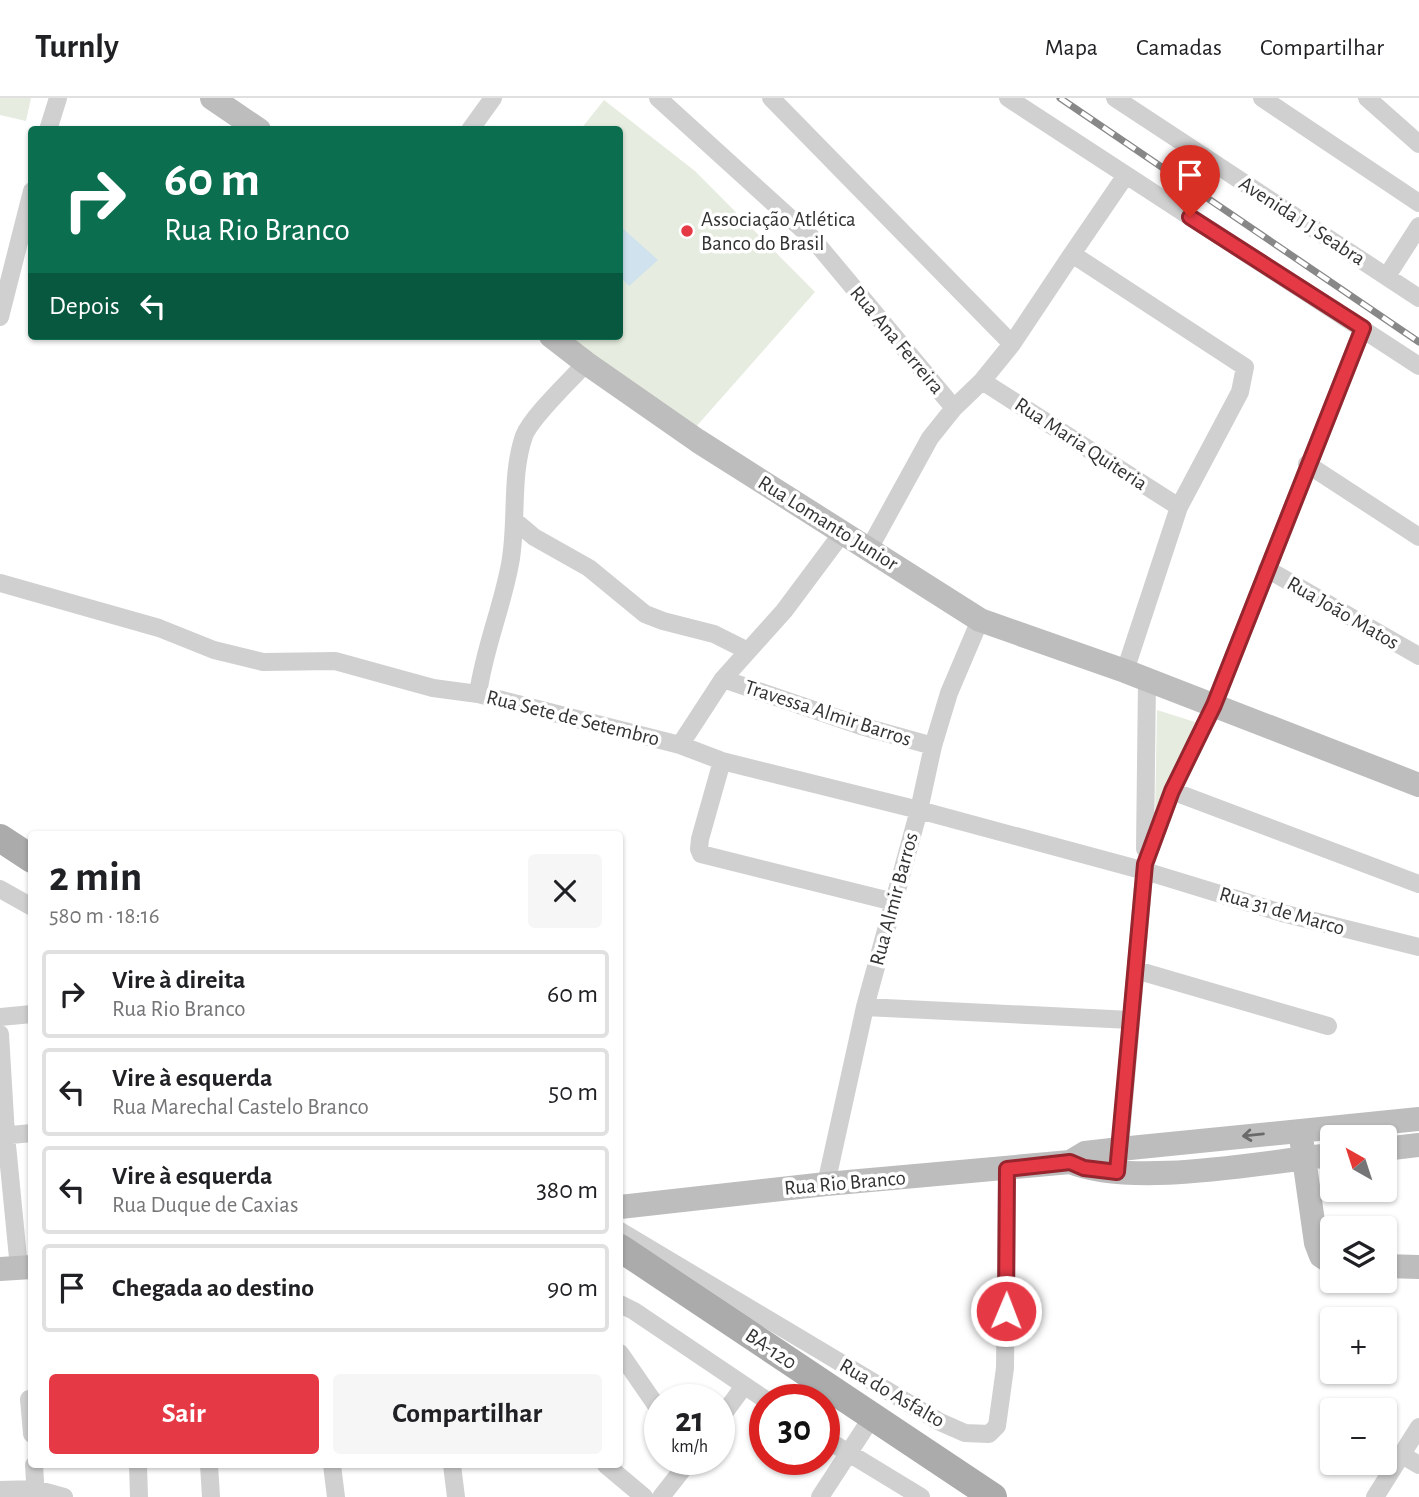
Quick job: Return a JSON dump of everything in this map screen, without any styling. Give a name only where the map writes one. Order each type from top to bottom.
[{"type":"main road","points":[[0,838],[28,856]]},
{"type":"main road","name":"BA-120","points":[[623,1250],[993,1497]]},
{"type":"street","points":[[49,126],[58,98]]},
{"type":"street","points":[[212,98],[253,126]]},
{"type":"street","points":[[473,126],[493,98]]},
{"type":"street","name":"Rua Ana Ferreira","points":[[658,98],[812,237],[954,408]]},
{"type":"street","points":[[771,98],[1012,344]]},
{"type":"street","points":[[1008,98],[1419,366]]},
{"type":"street","name":"Avenida J J Seabra","points":[[1115,98],[1419,298]]},
{"type":"street","points":[[1262,98],[1415,194]]},
{"type":"street","points":[[1367,98],[1419,144]]},
{"type":"street","points":[[869,549],[930,438],[1012,344],[1126,175]]},
{"type":"street","points":[[0,317],[28,207]]},
{"type":"street","points":[[1387,276],[1419,226]]},
{"type":"street","points":[[1072,254],[1245,367],[1240,392],[1179,507],[1136,676],[1145,868],[1118,1160]]},
{"type":"street","points":[[1145,868],[1172,791],[1214,705],[1363,328]]},
{"type":"street","name":"Rua Lomanto Junior","points":[[556,340],[698,442],[980,621],[1214,705]]},
{"type":"street","points":[[478,694],[487,644],[510,563],[516,483],[524,435],[535,418],[586,363]]},
{"type":"street","name":"Rua Maria Quiteria","points":[[982,381],[1179,507]]},
{"type":"street","points":[[1307,464],[1419,537]]},
{"type":"street","points":[[514,520],[542,542],[589,568],[645,614],[714,634],[747,651]]},
{"type":"street","points":[[680,745],[723,679],[785,611],[843,532]]},
{"type":"street","name":"Rua João Matos","points":[[1267,569],[1419,656]]},
{"type":"street","name":"Rua Sete de Setembro","points":[[0,583],[159,628],[214,650],[263,662],[335,661],[433,688],[478,694],[680,745],[722,761],[1145,868]]},
{"type":"street","name":"Rua Almir Barros","points":[[826,1184],[865,1007],[919,810],[933,747],[949,693],[980,621]]},
{"type":"street","name":"Travessa Almir Barros","points":[[723,679],[861,726],[933,747]]},
{"type":"street","points":[[1214,705],[1419,785]]},
{"type":"street","points":[[722,761],[700,839],[701,854],[894,902]]},
{"type":"street","points":[[1172,791],[1419,884]]},
{"type":"street","name":"Rua 31 de Marco","points":[[1145,868],[1282,914],[1419,947]]},
{"type":"street","points":[[0,889],[28,905]]},
{"type":"street","points":[[1136,970],[1328,1026]]},
{"type":"street","points":[[865,1007],[1131,1020]]},
{"type":"street","points":[[0,1017],[28,1014]]},
{"type":"street","points":[[0,1034],[3,1136],[17,1268]]},
{"type":"street","name":"Rua Rio Branco","points":[[1118,1160],[1301,1129],[1419,1119]]},
{"type":"street","points":[[1301,1129],[1303,1158],[1320,1252]]},
{"type":"street","points":[[3,1136],[28,1133]]},
{"type":"street","points":[[1397,1148],[1419,1145]]},
{"type":"street","name":"Rua Rio Branco","points":[[623,1207],[826,1184],[1070,1162],[1085,1153],[1176,1171],[1320,1156]]},
{"type":"street","name":"Rua do Asfalto","points":[[623,1233],[940,1422],[965,1433],[989,1434],[997,1426],[1005,1368],[1007,1169]]},
{"type":"street","points":[[1397,1266],[1419,1267]]},
{"type":"street","points":[[623,1306],[749,1389]]},
{"type":"street","points":[[623,1357],[644,1388]]},
{"type":"street","points":[[735,1398],[744,1386]]},
{"type":"street","points":[[820,1497],[872,1417]]},
{"type":"street","points":[[1375,1497],[1419,1427]]},
{"type":"street","points":[[840,1449],[921,1497]]},
{"type":"street","points":[[1402,1455],[1419,1465]]},
{"type":"street","points":[[34,1468],[36,1493]]},
{"type":"street","points":[[138,1468],[139,1497]]},
{"type":"street","points":[[209,1468],[211,1497]]},
{"type":"street","points":[[332,1468],[336,1497]]},
{"type":"street","points":[[452,1468],[456,1497]]},
{"type":"street","points":[[610,1468],[644,1497]]},
{"type":"street","points":[[661,1497],[678,1475]]},
{"type":"street","points":[[0,1490],[64,1497]]},
{"type":"shaded area","points":[[0,98],[31,98],[26,121],[0,115]]},
{"type":"shaded area","name":"Associação Atlética Banco do Brasil","points":[[604,100],[695,171],[815,292],[695,428],[559,340],[623,340],[623,126],[583,126]]},
{"type":"shaded area","points":[[1157,710],[1195,722],[1155,816]]},
{"type":"water","points":[[623,229],[658,260],[629,286],[623,280]]},
{"type":"railway","points":[[1060,98],[1419,342]]},
{"type":"place","name":"Associação Atlética Banco do Brasil","points":[[687,231]]},
{"type":"route","points":[[1006,1311],[1007,1169],[1070,1162],[1084,1168],[1117,1172],[1145,864],[1172,791],[1214,705],[1363,328],[1190,217]]}]
